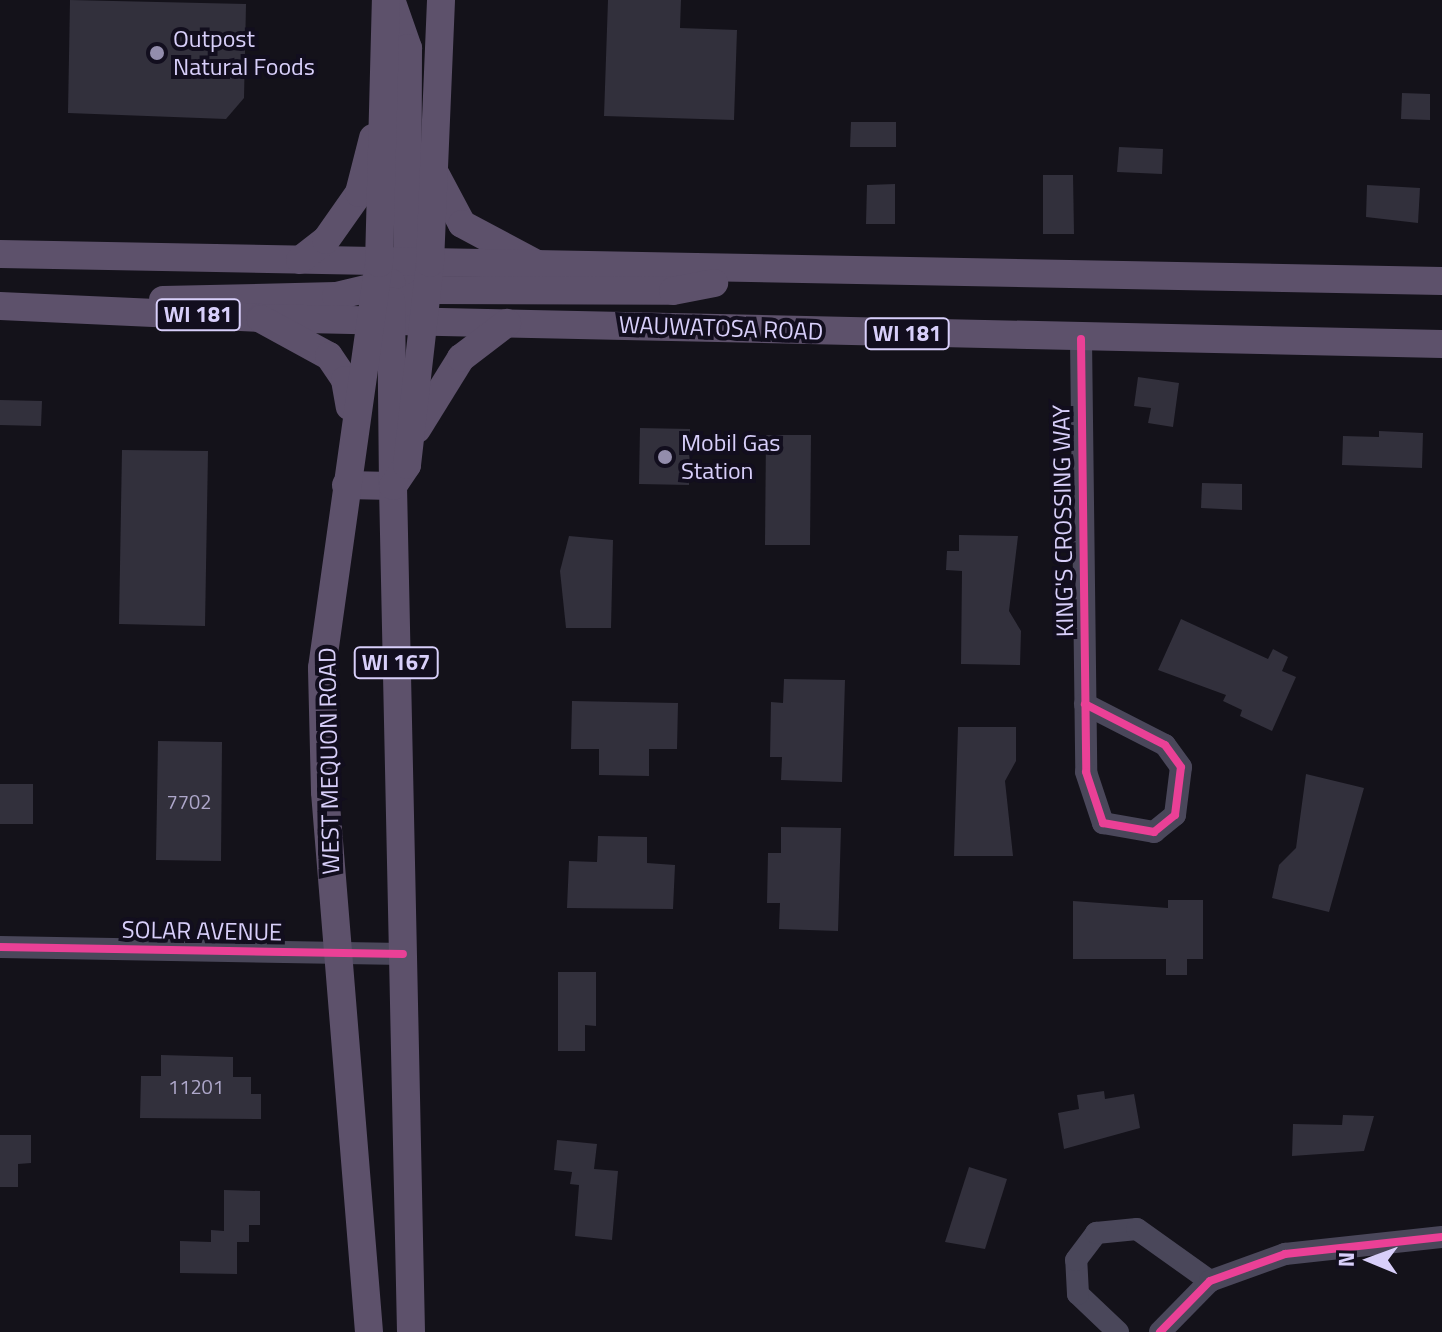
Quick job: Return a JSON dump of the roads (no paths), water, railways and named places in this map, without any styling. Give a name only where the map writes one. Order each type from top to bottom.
[{"type":"main road","name":"WEST MEQUON ROAD","points":[[389,0],[384,83],[411,436],[407,465],[393,486],[411,1332]]},
{"type":"main road","points":[[346,485],[393,486],[408,61],[389,0]]},
{"type":"main road","name":"WEST MEQUON ROAD","points":[[369,1332],[337,954],[322,668],[346,485],[351,421],[400,291],[435,171],[441,0]]},
{"type":"main road","points":[[300,260],[326,240],[359,193],[384,83]]},
{"type":"main road","points":[[435,171],[462,224],[543,267]]},
{"type":"main road","name":"WAUWATOSA ROAD","points":[[0,254],[300,260],[510,322],[1081,339],[1442,344]]},
{"type":"main road","name":"WAUWATOSA ROAD","points":[[0,306],[260,318],[543,267],[1442,281]]},
{"type":"main road","points":[[95,310],[204,295],[673,291],[765,272]]},
{"type":"main road","points":[[260,318],[339,368],[351,421]]},
{"type":"main road","points":[[411,436],[473,343],[510,322]]},
{"type":"street","name":"KING'S CROSSING WAY","points":[[1081,339],[1085,704],[1091,801],[1103,823],[1154,832],[1175,815],[1181,767],[1165,745],[1085,704]]},
{"type":"street","name":"SOLAR AVENUE","points":[[0,947],[403,954]]},
{"type":"street","points":[[1118,1332],[1078,1294],[1076,1260],[1096,1233],[1137,1229],[1210,1281]]},
{"type":"street","points":[[1160,1332],[1210,1281],[1285,1254],[1442,1237]]},
{"type":"place","name":"Outpost Natural Foods","points":[[157,53]]},
{"type":"place","name":"Mobil Gas Station","points":[[665,457]]}]
